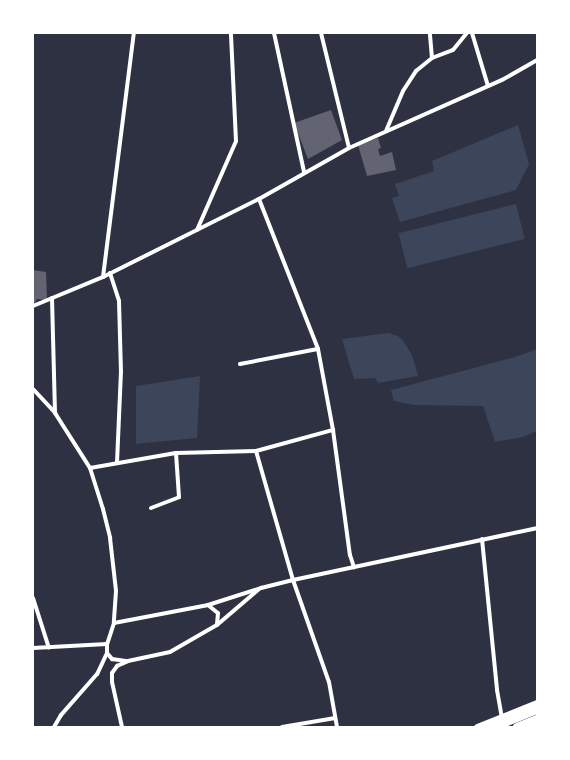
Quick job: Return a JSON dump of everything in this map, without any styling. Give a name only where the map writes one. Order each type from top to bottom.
[{"type":"main road","points":[[495,727],[503,720],[537,703]]},
{"type":"main road","points":[[477,727],[537,710]]},
{"type":"main road","points":[[517,727],[537,719]]},
{"type":"main road","points":[[532,727],[537,725]]},
{"type":"street","points":[[102,277],[134,33]]},
{"type":"street","points":[[197,230],[236,141],[231,33]]},
{"type":"street","points":[[274,33],[304,172]]},
{"type":"street","points":[[321,33],[349,148]]},
{"type":"street","points":[[430,33],[432,58]]},
{"type":"street","points":[[386,132],[403,92],[416,71],[432,58],[453,50],[467,33]]},
{"type":"street","points":[[472,33],[488,86]]},
{"type":"street","points":[[33,306],[102,277],[259,199],[304,172],[349,148],[488,86],[537,60]]},
{"type":"street","points":[[259,199],[318,349],[333,430],[350,555],[354,567]]},
{"type":"street","points":[[110,273],[119,301],[121,372],[117,464]]},
{"type":"street","points":[[52,298],[55,414]]},
{"type":"street","points":[[240,364],[318,349]]},
{"type":"street","points":[[33,389],[55,414],[90,468],[103,509],[110,538],[116,591],[114,623],[107,644],[107,653],[97,674],[61,715],[54,727]]},
{"type":"street","points":[[90,468],[176,452],[256,452],[333,430]]},
{"type":"street","points":[[151,508],[179,497],[176,452]]},
{"type":"street","points":[[256,452],[293,580],[329,682],[337,727]]},
{"type":"street","points":[[114,623],[208,605],[261,588],[293,580],[537,528]]},
{"type":"street","points":[[482,539],[497,690],[503,720]]},
{"type":"street","points":[[122,727],[112,682],[112,673],[117,666],[128,661],[170,652],[217,625],[261,588]]},
{"type":"street","points":[[33,598],[49,648]]},
{"type":"street","points":[[208,605],[218,613],[217,625]]},
{"type":"street","points":[[33,648],[107,644]]},
{"type":"street","points":[[107,653],[112,659],[128,661]]},
{"type":"street","points":[[282,727],[335,718]]},
{"type":"shaded area","points":[[518,125],[529,164],[516,190],[400,222],[392,198],[399,196],[395,184],[434,171],[432,161]]},
{"type":"shaded area","points":[[516,204],[525,239],[407,268],[399,233]]},
{"type":"shaded area","points":[[388,333],[398,336],[404,342],[412,355],[418,376],[378,383],[375,378],[354,379],[342,339]]},
{"type":"shaded area","points":[[537,349],[537,431],[523,437],[495,442],[483,406],[414,405],[394,401],[391,390],[515,357]]},
{"type":"shaded area","points":[[200,376],[197,438],[136,444],[136,386]]},
{"type":"building","points":[[331,110],[342,140],[308,159],[294,123]]},
{"type":"building","points":[[378,138],[381,148],[378,149],[380,156],[392,152],[396,170],[367,176],[358,145]]},
{"type":"building","points":[[33,270],[46,272],[47,300],[37,299],[35,303],[33,301]]}]
